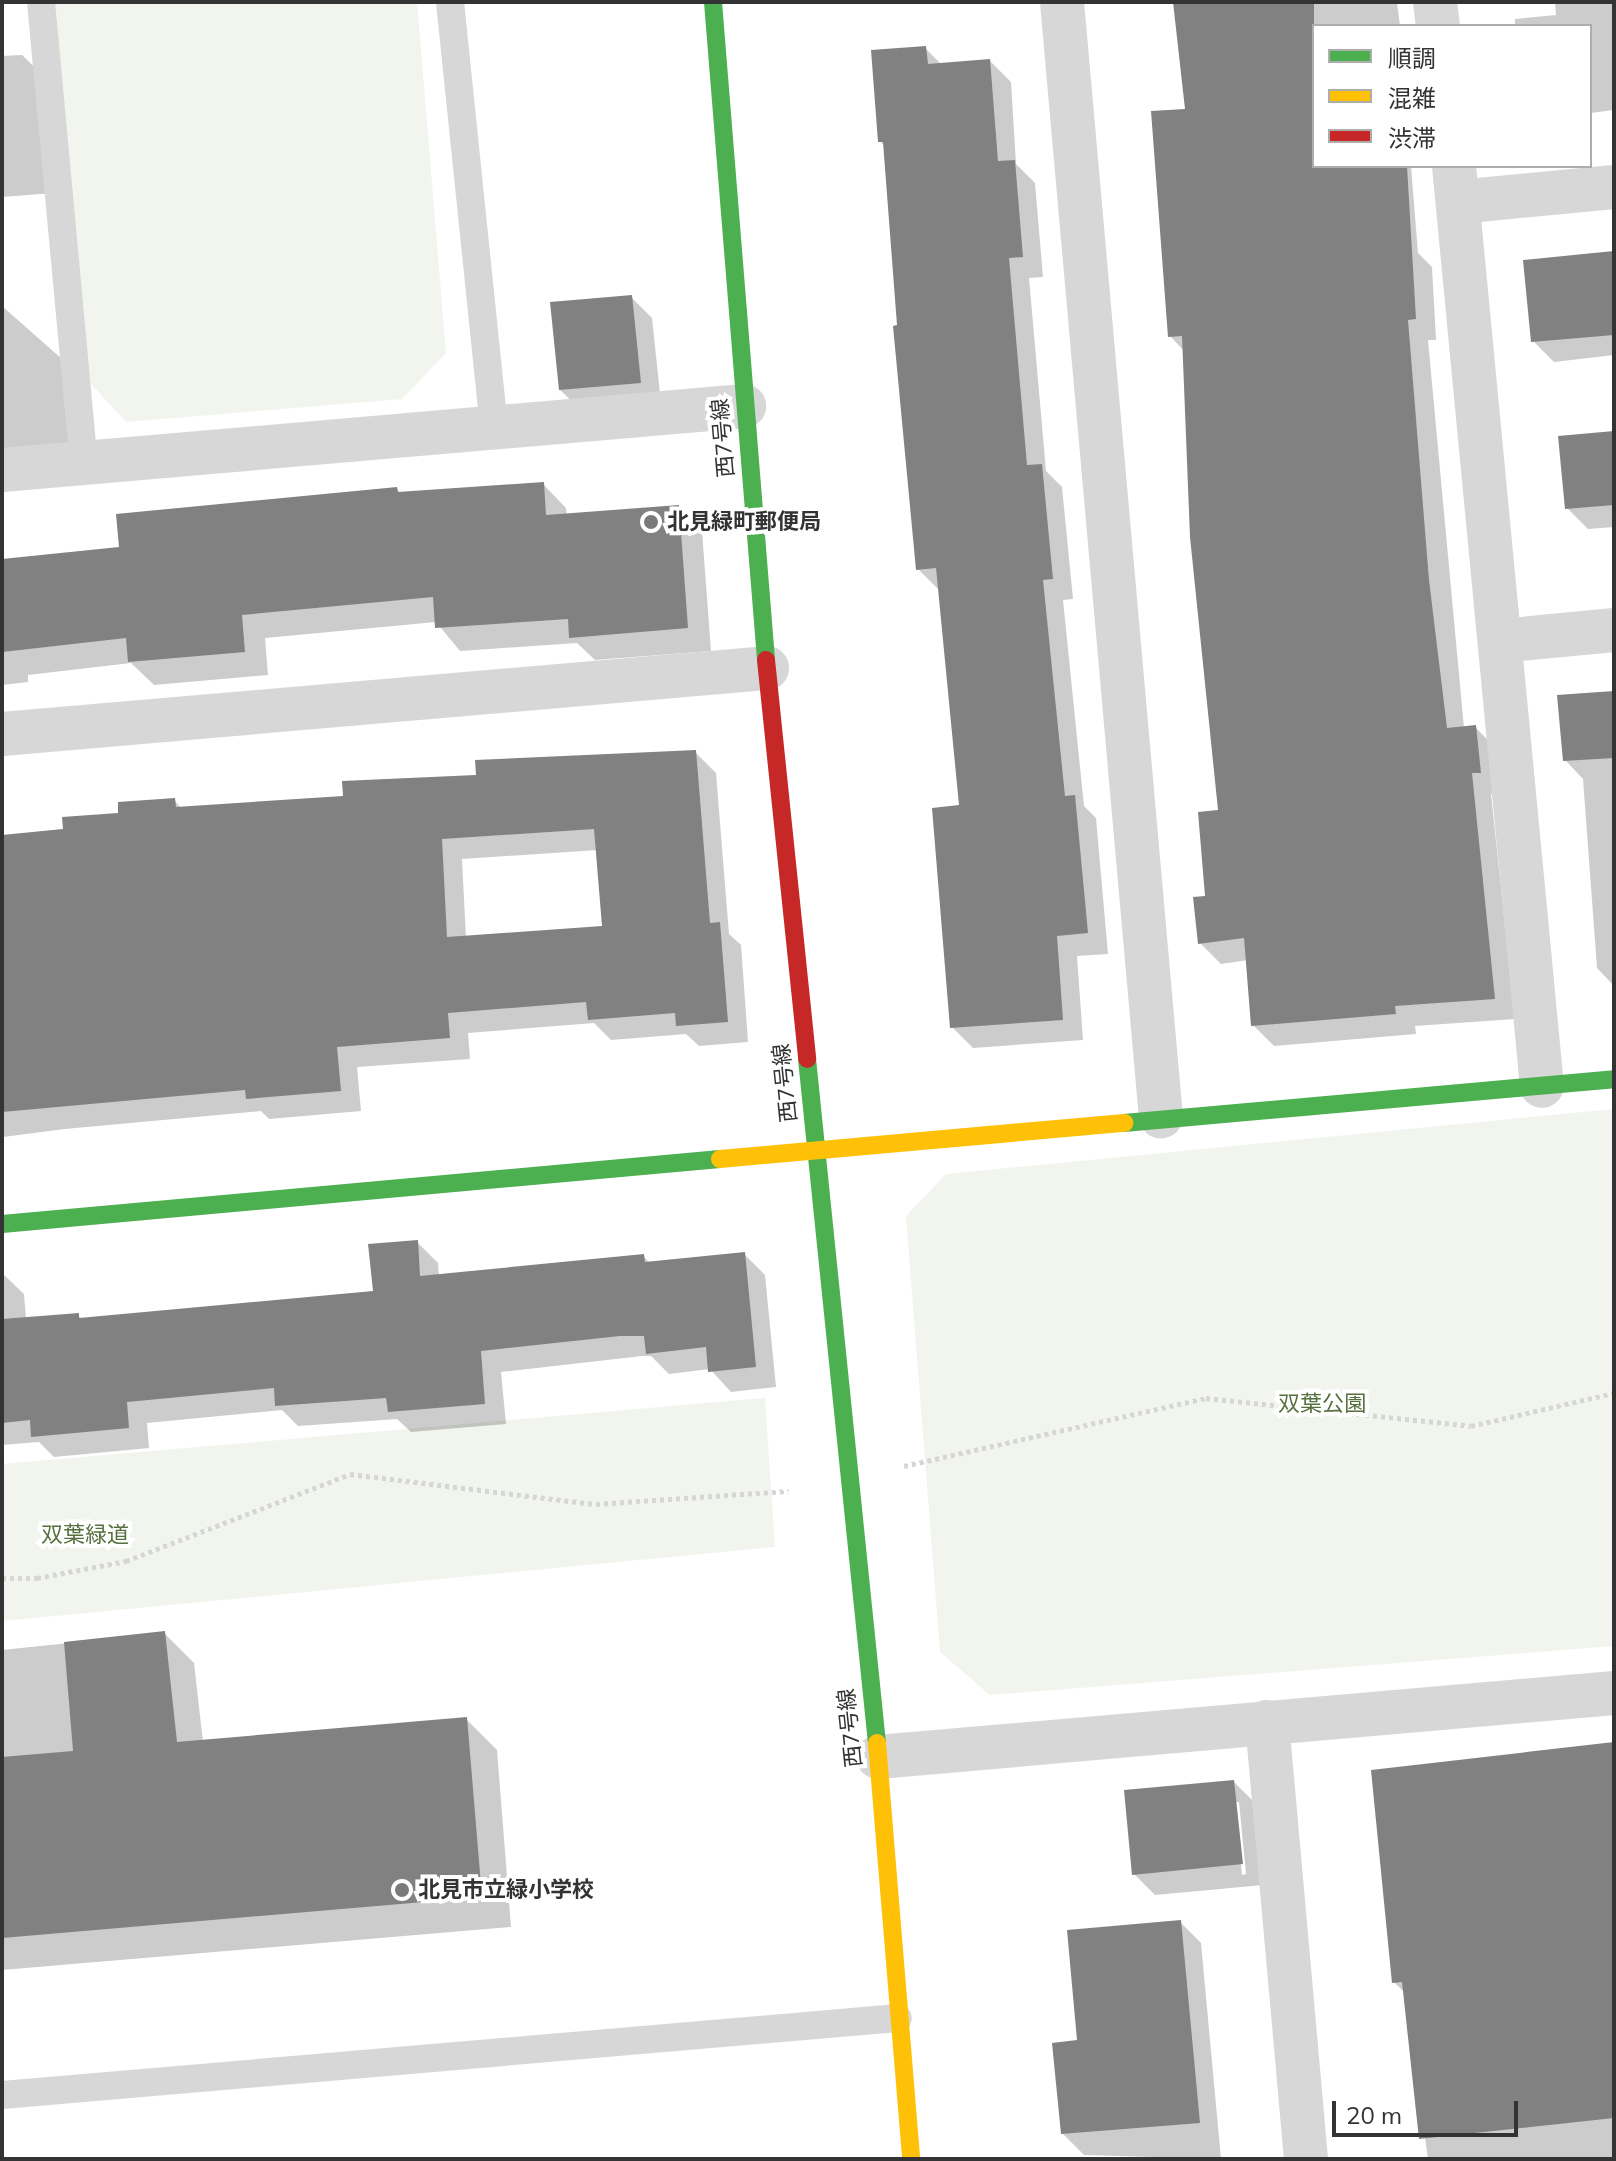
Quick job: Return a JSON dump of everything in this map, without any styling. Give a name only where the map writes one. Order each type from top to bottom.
[{"type":"street","name":"西7号線","points":[[713,2],[767,668],[878,1757],[911,2159]]},
{"type":"street","points":[[1062,2],[1161,1117]]},
{"type":"street","points":[[1435,2],[1438,24]]},
{"type":"street","points":[[1542,1086],[1456,184],[1614,187]]},
{"type":"street","points":[[2,470],[744,406]]},
{"type":"street","points":[[1500,641],[1614,630]]},
{"type":"street","points":[[2,734],[767,668]]},
{"type":"street","points":[[2,1224],[816,1148],[1614,1079]]},
{"type":"street","points":[[878,1757],[1614,1693]]},
{"type":"street","points":[[1267,1722],[1306,2159]]},
{"type":"lane","points":[[41,2],[84,464]]},
{"type":"lane","points":[[450,2],[494,428]]},
{"type":"lane","points":[[2,2095],[898,2018]]},
{"type":"path","points":[[903,1466],[1206,1398],[1471,1426],[1614,1393]]},
{"type":"path","points":[[2,1578],[37,1578],[126,1561],[350,1474],[596,1504],[789,1491]]},
{"type":"green space","points":[[54,2],[417,2],[446,353],[402,399],[126,422],[90,383]]},
{"type":"green space","name":"双葉公園","points":[[1614,1109],[1614,1646],[990,1695],[940,1652],[906,1216],[946,1174]]},
{"type":"green space","name":"双葉緑道","points":[[765,1398],[775,1547],[2,1621],[2,1464]]},
{"type":"building","points":[[1173,2],[1314,2],[1312,168],[1407,168],[1416,319],[1408,320],[1429,580],[1447,728],[1476,725],[1481,773],[1472,773],[1495,999],[1395,1006],[1396,1014],[1251,1026],[1244,938],[1198,944],[1193,897],[1205,896],[1198,812],[1218,810],[1190,537],[1182,336],[1168,337],[1151,111],[1185,109]]},
{"type":"building","points":[[926,46],[928,64],[990,59],[998,161],[1015,160],[1023,257],[1009,258],[1027,465],[1042,464],[1053,579],[1043,580],[1065,796],[1075,795],[1088,933],[1057,936],[1063,1020],[950,1028],[932,808],[959,805],[936,568],[916,570],[893,326],[897,325],[883,142],[878,142],[871,50]]},
{"type":"building","points":[[1614,251],[1614,335],[1531,342],[1523,260]]},
{"type":"building","points":[[632,295],[641,383],[559,390],[550,302]]},
{"type":"building","points":[[1614,431],[1614,505],[1565,509],[1558,436]]},
{"type":"building","points":[[544,482],[546,515],[679,505],[688,628],[569,638],[568,619],[435,628],[433,597],[242,615],[245,652],[128,662],[126,638],[2,652],[2,559],[119,547],[116,514],[397,487],[398,492]]},
{"type":"building","points":[[1614,691],[1614,758],[1563,761],[1557,695]]},
{"type":"building","points":[[696,750],[710,923],[720,922],[728,1022],[676,1026],[675,1013],[588,1020],[586,1002],[448,1013],[450,1038],[337,1047],[341,1091],[246,1099],[245,1090],[2,1112],[2,835],[63,829],[62,817],[118,813],[118,802],[175,798],[176,807],[343,796],[342,781],[476,775],[475,760]],"holes":[[[594,829],[602,926],[447,937],[442,839]]]},
{"type":"building","points":[[418,1240],[420,1276],[644,1254],[645,1262],[745,1252],[756,1367],[708,1372],[706,1347],[646,1354],[644,1336],[620,1336],[481,1351],[485,1404],[388,1412],[386,1398],[275,1406],[274,1388],[127,1402],[129,1428],[31,1437],[30,1420],[2,1423],[2,1319],[79,1313],[79,1318],[373,1291],[368,1244]]},
{"type":"building","points":[[165,1631],[177,1742],[467,1717],[482,1897],[2,1938],[2,1757],[73,1751],[64,1642]]},
{"type":"building","points":[[1614,1742],[1614,2118],[1419,2139],[1402,1982],[1392,1983],[1371,1770]]},
{"type":"building","points":[[1234,1780],[1243,1864],[1132,1875],[1124,1790]]},
{"type":"building","points":[[1181,1920],[1200,2123],[1061,2134],[1052,2043],[1077,2040],[1067,1930]]},
{"type":"traffic: fast","points":[[713,2],[766,660]]},
{"type":"traffic: fast","points":[[807,1059],[877,1743]]},
{"type":"traffic: fast","points":[[1124,1123],[1614,1079]]},
{"type":"traffic: fast","points":[[2,1224],[720,1159]]},
{"type":"traffic: slow","points":[[720,1159],[1124,1123]]},
{"type":"traffic: slow","points":[[877,1743],[911,2159]]},
{"type":"traffic: jam","points":[[766,660],[807,1059]]},
{"type":"place","name":"北見緑町郵便局","points":[[651,522]]},
{"type":"place","name":"北見市立緑小学校","points":[[402,1890]]}]
